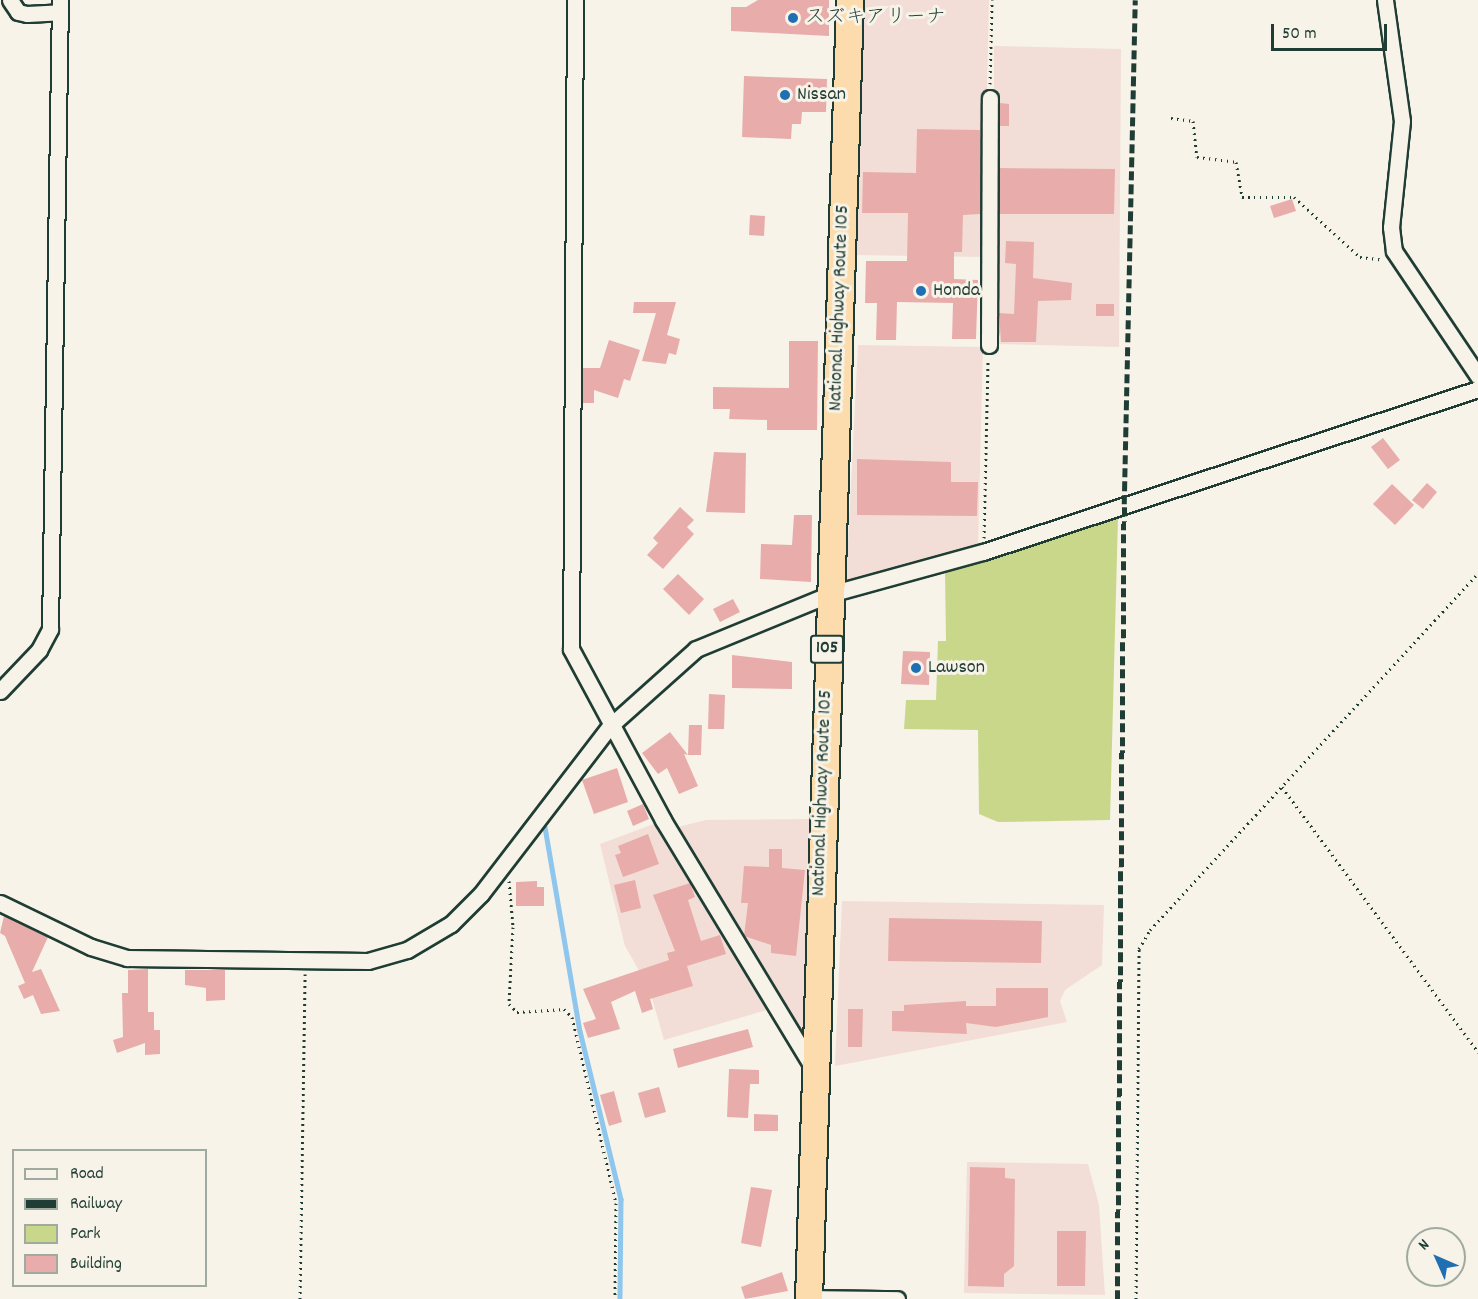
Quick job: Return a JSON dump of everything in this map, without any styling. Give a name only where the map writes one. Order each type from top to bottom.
[{"type":"highway","name":"National Highway Route 105","points":[[809,1298],[850,0]]},
{"type":"street","points":[[0,691],[39,650],[50,629],[60,6],[27,14],[18,12],[10,0]]},
{"type":"street","points":[[575,0],[569,618],[571,649],[610,726],[773,1008],[817,1074]]},
{"type":"street","points":[[1385,0],[1402,121],[1391,227],[1396,257],[1478,376]]},
{"type":"street","points":[[988,345],[990,98]]},
{"type":"street","points":[[0,903],[91,947],[127,958],[368,961],[406,950],[450,924],[499,872],[610,726],[696,649],[830,594],[983,552],[1478,389]]},
{"type":"street","points":[[809,1298],[897,1299]]},
{"type":"path","points":[[990,98],[992,0]]},
{"type":"path","points":[[1171,118],[1193,121],[1197,157],[1232,158],[1236,162],[1242,197],[1294,197],[1360,257],[1396,257]]},
{"type":"path","points":[[983,552],[988,345]]},
{"type":"path","points":[[1136,1299],[1139,949],[1150,930],[1478,573]]},
{"type":"path","points":[[1282,787],[1478,1052]]},
{"type":"path","points":[[499,872],[509,882],[513,927],[509,1004],[517,1012],[564,1009],[572,1017],[616,1203],[615,1299]]},
{"type":"path","points":[[300,1299],[305,960]]},
{"type":"shaded area","points":[[861,0],[989,0],[983,257],[855,255]]},
{"type":"shaded area","points":[[994,46],[1121,49],[1119,347],[993,344]]},
{"type":"shaded area","points":[[858,345],[983,347],[978,546],[846,583]]},
{"type":"shaded area","points":[[810,819],[807,1037],[802,1042],[674,828],[706,820]]},
{"type":"shaded area","points":[[659,822],[767,1010],[664,1040],[649,988],[625,946],[600,844]]},
{"type":"shaded area","points":[[842,901],[1104,905],[1102,965],[1065,990],[1060,1001],[1067,1022],[835,1066]]},
{"type":"shaded area","points":[[967,1162],[1088,1164],[1099,1205],[1105,1295],[964,1293]]},
{"type":"green space","points":[[1118,517],[1110,820],[998,822],[979,814],[978,730],[904,729],[906,700],[936,700],[938,641],[946,641],[945,573]]},
{"type":"building","name":"スズキアリーナ","points":[[758,0],[829,0],[829,36],[731,31],[731,7],[746,7]]},
{"type":"building","name":"Nissan","points":[[744,76],[827,79],[826,112],[802,112],[801,124],[792,124],[791,139],[742,137]]},
{"type":"building","points":[[1000,103],[1009,104],[1009,126],[1000,126]]},
{"type":"building","points":[[917,129],[980,130],[980,214],[963,215],[962,252],[954,252],[954,279],[978,280],[976,339],[952,339],[953,303],[897,302],[896,340],[876,340],[877,303],[865,303],[866,261],[907,261],[908,213],[862,213],[863,172],[916,173]]},
{"type":"building","points":[[999,168],[1115,169],[1114,214],[999,214]]},
{"type":"building","points":[[1292,199],[1296,211],[1274,218],[1270,206]]},
{"type":"building","points":[[750,215],[765,216],[764,236],[749,235]]},
{"type":"building","points":[[1006,241],[1034,242],[1033,278],[1072,283],[1071,300],[1038,301],[1036,342],[1001,342],[999,313],[1014,314],[1016,264],[1005,263]]},
{"type":"building","points":[[634,302],[676,302],[667,335],[680,339],[676,355],[669,353],[666,364],[642,361],[656,313],[633,313]]},
{"type":"building","points":[[1096,304],[1114,304],[1114,316],[1096,316]]},
{"type":"building","points":[[609,340],[640,350],[630,381],[624,379],[618,398],[594,390],[594,403],[582,403],[582,368],[600,368]]},
{"type":"building","points":[[789,341],[818,341],[817,430],[767,430],[767,420],[729,419],[730,409],[713,409],[713,387],[789,388]]},
{"type":"building","points":[[1383,438],[1400,460],[1388,469],[1371,447]]},
{"type":"building","points":[[714,452],[746,453],[745,513],[706,512]]},
{"type":"building","points":[[857,459],[951,462],[951,482],[978,482],[977,516],[857,515]]},
{"type":"building","points":[[1427,483],[1437,492],[1423,509],[1412,500]]},
{"type":"building","points":[[1392,484],[1414,505],[1395,525],[1373,504]]},
{"type":"building","points":[[680,507],[694,520],[687,527],[694,534],[663,569],[647,555],[658,543],[653,538]]},
{"type":"building","points":[[794,515],[812,515],[811,582],[760,579],[761,544],[792,545]]},
{"type":"building","points":[[678,574],[704,599],[689,615],[663,589]]},
{"type":"building","points":[[733,599],[740,612],[720,622],[713,609]]},
{"type":"building","name":"Lawson","points":[[903,651],[930,652],[929,685],[901,684]]},
{"type":"building","points":[[732,655],[792,662],[792,689],[732,688]]},
{"type":"building","points":[[709,694],[725,695],[724,729],[708,729]]},
{"type":"building","points":[[689,725],[702,725],[701,755],[688,755]]},
{"type":"building","points":[[670,732],[688,755],[684,754],[698,786],[679,794],[667,768],[658,774],[642,753]]},
{"type":"building","points":[[617,768],[628,802],[594,814],[582,780]]},
{"type":"building","points":[[643,804],[649,819],[633,826],[627,811]]},
{"type":"building","points":[[648,834],[659,864],[623,877],[615,855],[621,853],[618,846]]},
{"type":"building","points":[[769,849],[782,849],[782,868],[805,870],[796,956],[771,953],[771,945],[744,936],[748,903],[741,903],[744,866],[769,867]]},
{"type":"building","points":[[635,880],[641,908],[621,913],[614,885]]},
{"type":"building","points":[[537,881],[537,887],[544,887],[544,906],[516,906],[516,882]]},
{"type":"building","points":[[690,883],[695,897],[688,900],[701,941],[720,935],[726,954],[687,966],[693,986],[650,999],[653,1009],[642,1013],[635,991],[611,1002],[620,1029],[588,1038],[583,1023],[596,1019],[583,989],[669,960],[667,953],[675,951],[653,895]]},
{"type":"building","points":[[4,916],[48,937],[32,972],[41,969],[60,1011],[41,1014],[33,995],[24,999],[18,986],[25,983],[5,936],[0,933]]},
{"type":"building","points":[[889,918],[1042,921],[1041,963],[888,961]]},
{"type":"building","points":[[148,969],[148,1012],[154,1012],[154,1030],[160,1030],[160,1054],[145,1055],[145,1043],[117,1053],[113,1040],[123,1037],[122,993],[128,993],[128,970]]},
{"type":"building","points":[[185,970],[225,970],[225,1000],[206,1001],[206,988],[185,985]]},
{"type":"building","points":[[996,988],[1048,988],[1048,1017],[996,1027],[966,1023],[967,1034],[892,1031],[892,1011],[904,1011],[904,1005],[966,1001],[966,1006],[996,1006]]},
{"type":"building","points":[[848,1009],[863,1009],[862,1047],[848,1047]]},
{"type":"building","points":[[748,1029],[753,1047],[678,1068],[673,1049]]},
{"type":"building","points":[[729,1069],[759,1070],[759,1084],[750,1084],[748,1118],[727,1117]]},
{"type":"building","points":[[659,1087],[666,1112],[645,1118],[638,1093]]},
{"type":"building","points":[[614,1091],[622,1122],[609,1126],[600,1095]]},
{"type":"building","points":[[754,1114],[778,1115],[778,1131],[754,1131]]},
{"type":"building","points":[[970,1167],[1005,1168],[1005,1178],[1015,1179],[1014,1266],[1004,1274],[1004,1287],[968,1286]]},
{"type":"building","points":[[751,1187],[772,1190],[761,1247],[741,1243]]},
{"type":"building","points":[[1057,1231],[1086,1231],[1085,1286],[1057,1286]]},
{"type":"building","points":[[782,1272],[788,1291],[745,1299],[741,1287]]},
{"type":"waterway","points":[[545,827],[580,1031],[621,1199],[620,1299]]},
{"type":"railway","points":[[1117,1299],[1124,504],[1135,0]]},
{"type":"place","name":"スズキアリーナ","points":[[793,18]]},
{"type":"place","name":"Nissan","points":[[785,95]]},
{"type":"place","name":"Honda","points":[[921,291]]},
{"type":"place","name":"Lawson","points":[[916,668]]}]
